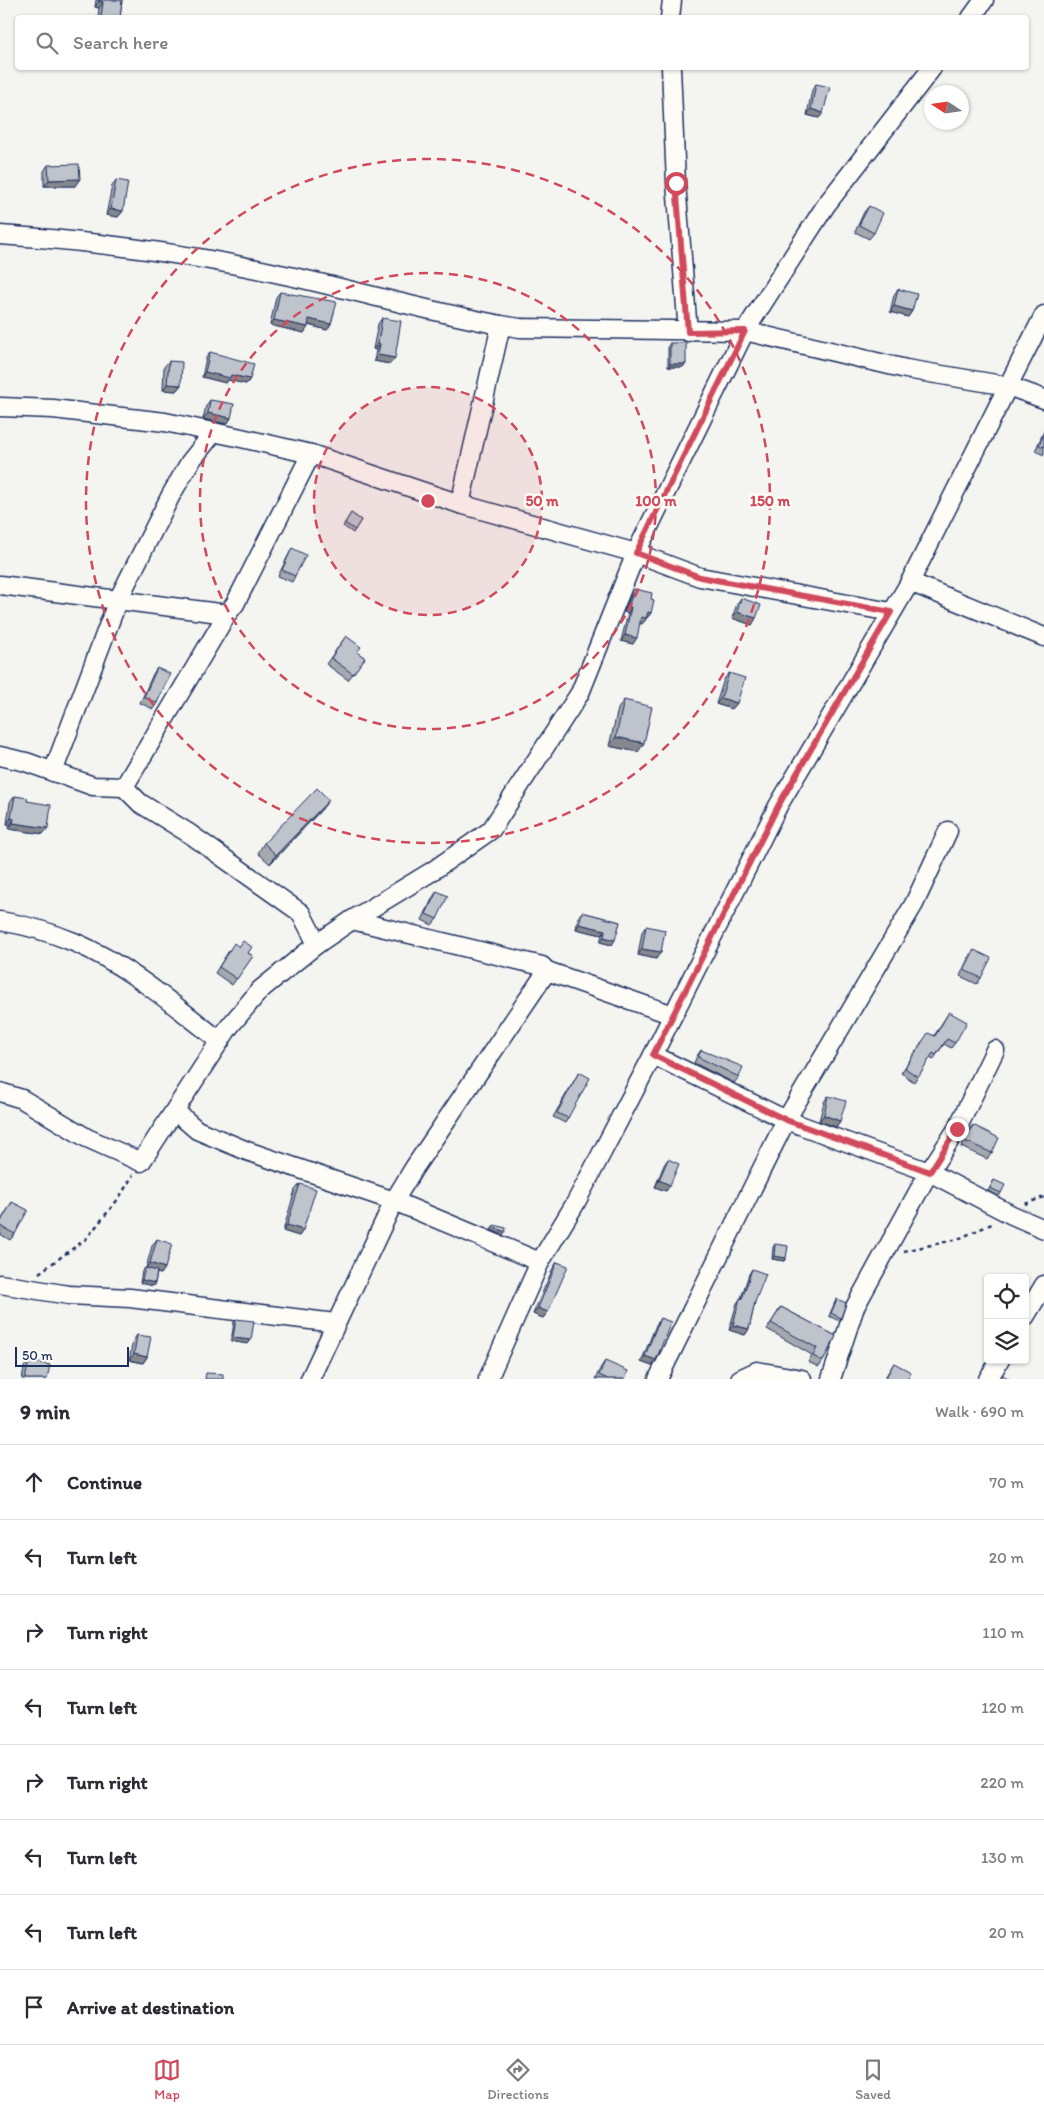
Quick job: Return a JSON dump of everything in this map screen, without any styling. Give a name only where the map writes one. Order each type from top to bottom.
[{"type":"street","points":[[670,15],[672,0]]},
{"type":"street","points":[[973,15],[984,0]]},
{"type":"street","points":[[671,70],[676,183],[688,332]]},
{"type":"street","points":[[0,1092],[22,1100],[88,1138],[141,1162],[220,1041],[243,1009],[260,990],[317,944],[352,920],[431,872],[491,830],[580,693],[636,553],[745,331],[826,205],[930,70]]},
{"type":"street","points":[[0,235],[36,237],[168,253],[270,271],[520,328],[688,332],[745,331],[906,368],[1008,386],[1044,399]]},
{"type":"street","points":[[488,1379],[540,1262],[575,1204],[653,1055],[778,806],[910,582],[1044,315]]},
{"type":"street","points":[[460,504],[501,325]]},
{"type":"street","points":[[0,407],[53,409],[156,421],[311,454],[460,504],[636,553],[700,577],[891,612]]},
{"type":"street","points":[[53,772],[118,600],[175,487],[190,462],[214,432]]},
{"type":"street","points":[[124,787],[227,614],[235,604],[311,454]]},
{"type":"street","points":[[910,582],[1044,638]]},
{"type":"street","points":[[0,585],[227,614]]},
{"type":"street","points":[[0,756],[26,762],[93,786],[124,787],[140,803],[190,834],[301,914],[317,944]]},
{"type":"street","points":[[658,1379],[786,1120],[914,904],[948,831]]},
{"type":"street","points":[[352,920],[542,966],[547,971],[673,1015]]},
{"type":"street","points":[[0,921],[24,925],[74,942],[122,968],[220,1041]]},
{"type":"street","points":[[310,1379],[394,1201],[414,1168],[547,971]]},
{"type":"street","points":[[830,1379],[855,1306],[930,1172],[957,1129],[995,1050]]},
{"type":"street","points":[[653,1055],[786,1120],[930,1172],[1012,1215],[1044,1229]]},
{"type":"street","points":[[175,1111],[197,1130],[247,1151],[394,1201],[540,1262]]},
{"type":"street","points":[[0,1284],[70,1295],[130,1298],[335,1323]]},
{"type":"street","points":[[1029,1310],[1044,1285]]},
{"type":"street","points":[[988,1379],[997,1364]]},
{"type":"street","points":[[740,1379],[756,1371],[802,1379]]},
{"type":"path","points":[[19,1287],[86,1239],[119,1198],[141,1162]]},
{"type":"path","points":[[884,1256],[958,1239],[1012,1215],[1017,1206],[1044,1197]]},
{"type":"building","points":[[122,0],[120,15],[101,15],[103,2],[99,1]]},
{"type":"building","points":[[816,84],[830,87],[823,113],[811,109]]},
{"type":"building","points":[[79,164],[80,179],[49,180],[48,165]]},
{"type":"building","points":[[116,180],[128,182],[123,211],[111,209]]},
{"type":"building","points":[[869,206],[883,213],[874,233],[859,225]]},
{"type":"building","points":[[898,289],[917,294],[912,311],[894,306]]},
{"type":"building","points":[[280,292],[337,302],[331,324],[309,319],[308,327],[274,320]]},
{"type":"building","points":[[382,318],[401,321],[395,358],[378,355]]},
{"type":"building","points":[[670,343],[686,343],[686,364],[670,364]]},
{"type":"building","points":[[210,352],[254,364],[250,379],[231,375],[230,378],[205,372]]},
{"type":"building","points":[[169,361],[182,362],[181,385],[167,384]]},
{"type":"building","points":[[210,400],[234,404],[231,418],[208,413]]},
{"type":"building","points":[[1044,434],[1044,447],[1039,445]]},
{"type":"building","points":[[351,513],[361,520],[355,530],[345,523]]},
{"type":"building","points":[[292,548],[306,555],[295,576],[282,570]]},
{"type":"building","points":[[635,589],[652,593],[651,599],[654,600],[651,613],[648,612],[646,618],[641,617],[637,638],[625,635],[631,607],[628,606]]},
{"type":"building","points":[[741,598],[761,605],[756,618],[737,612]]},
{"type":"building","points":[[346,636],[361,647],[357,652],[365,658],[353,674],[331,658]]},
{"type":"building","points":[[157,668],[170,674],[157,703],[144,697]]},
{"type":"building","points":[[729,673],[745,678],[737,703],[721,698]]},
{"type":"building","points":[[624,700],[652,707],[644,743],[616,737]]},
{"type":"building","points":[[317,788],[329,800],[276,855],[264,843]]},
{"type":"building","points":[[15,796],[28,798],[27,801],[51,805],[48,828],[13,823],[14,819],[11,818]]},
{"type":"building","points":[[437,891],[448,896],[437,919],[426,914]]},
{"type":"building","points":[[582,912],[620,922],[615,940],[604,937],[605,930],[579,924]]},
{"type":"building","points":[[646,926],[665,930],[661,952],[642,949]]},
{"type":"building","points":[[243,941],[252,947],[248,953],[253,956],[237,979],[219,967],[234,943],[239,947]]},
{"type":"building","points":[[974,950],[991,958],[981,978],[964,970]]},
{"type":"building","points":[[949,1012],[967,1022],[955,1043],[947,1039],[936,1055],[933,1053],[918,1077],[905,1068],[928,1033],[935,1036]]},
{"type":"building","points":[[701,1050],[743,1067],[739,1077],[698,1057]]},
{"type":"building","points":[[579,1072],[590,1078],[568,1118],[557,1113]]},
{"type":"building","points":[[828,1096],[846,1101],[840,1121],[824,1115]]},
{"type":"building","points":[[973,1125],[999,1138],[992,1153],[965,1141]]},
{"type":"building","points":[[668,1159],[679,1164],[670,1185],[659,1180]]},
{"type":"building","points":[[994,1180],[1005,1185],[1001,1193],[990,1188]]},
{"type":"building","points":[[300,1184],[316,1189],[303,1230],[287,1225]]},
{"type":"building","points":[[12,1202],[28,1210],[15,1234],[0,1226]]},
{"type":"building","points":[[494,1225],[506,1228],[505,1232],[493,1227]]},
{"type":"building","points":[[157,1239],[172,1244],[165,1268],[150,1263]]},
{"type":"building","points":[[775,1244],[788,1246],[786,1258],[774,1256]]},
{"type":"building","points":[[557,1262],[568,1266],[548,1312],[538,1308]]},
{"type":"building","points":[[145,1268],[157,1271],[155,1283],[142,1280]]},
{"type":"building","points":[[752,1269],[766,1274],[755,1302],[749,1329],[733,1325],[740,1298],[742,1299]]},
{"type":"building","points":[[837,1299],[846,1303],[841,1318],[831,1313]]},
{"type":"building","points":[[781,1307],[836,1336],[823,1361],[813,1356],[817,1348],[771,1323]]},
{"type":"building","points":[[660,1318],[671,1322],[656,1360],[645,1356]]},
{"type":"building","points":[[236,1319],[254,1321],[251,1340],[233,1338]]},
{"type":"building","points":[[137,1335],[151,1337],[147,1357],[134,1354]]},
{"type":"building","points":[[29,1361],[50,1365],[47,1379],[25,1379]]},
{"type":"building","points":[[605,1361],[628,1371],[625,1379],[608,1379],[599,1375]]},
{"type":"building","points":[[894,1363],[911,1372],[907,1379],[885,1379]]},
{"type":"building","points":[[206,1373],[223,1374],[223,1379],[205,1379]]},
{"type":"building","points":[[1003,1375],[1009,1379],[999,1379]]},
{"type":"route","points":[[676,183],[688,332],[745,331],[636,553],[700,577],[891,612],[778,806],[653,1055],[786,1120],[930,1172],[957,1129]]}]
